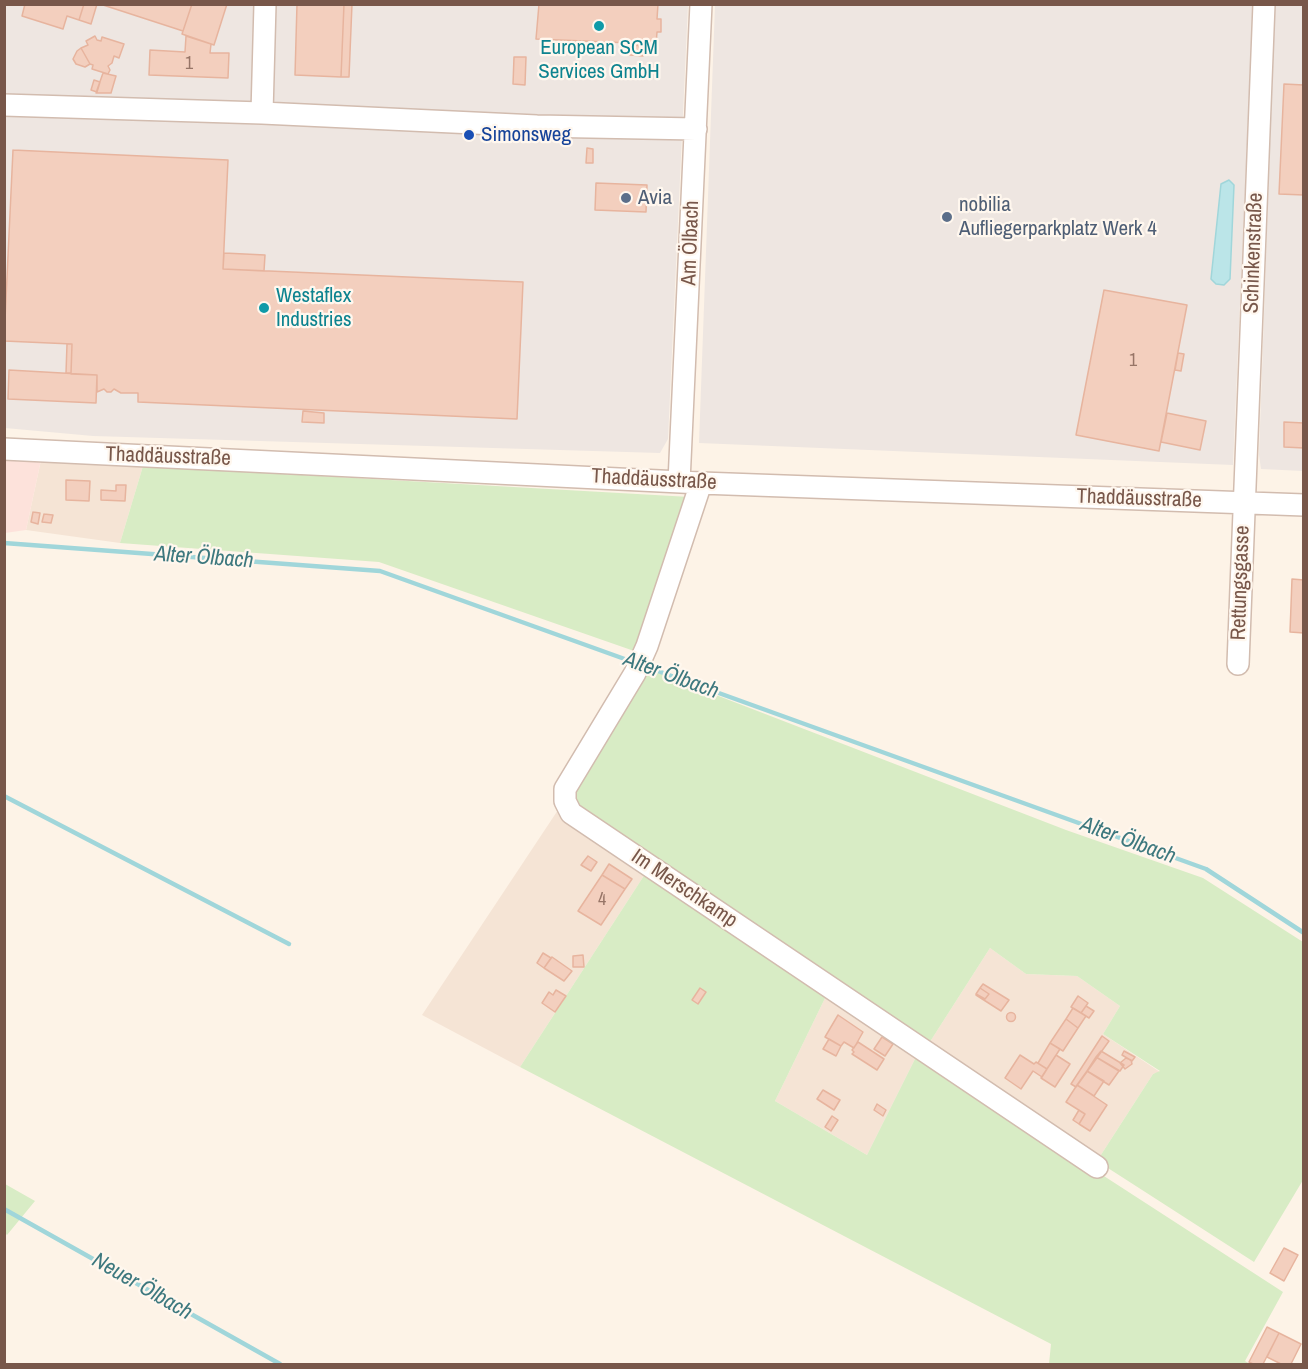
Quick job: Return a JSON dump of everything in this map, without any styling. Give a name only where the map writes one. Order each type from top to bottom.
[{"type":"street","points":[[262,112],[265,4]]},
{"type":"street","name":"Am Ölbach","points":[[679,482],[701,4]]},
{"type":"street","name":"Schinkenstraße","points":[[1244,502],[1264,4]]},
{"type":"street","points":[[4,105],[262,112],[537,126],[696,129]]},
{"type":"street","name":"Thaddäusstraße","points":[[4,449],[701,483],[1304,504]]},
{"type":"street","name":"Im Merschkamp","points":[[701,483],[647,646],[635,673],[565,789],[565,801],[571,813],[1097,1167]]},
{"type":"street","name":"Rettungsgasse","points":[[1238,664],[1244,502]]},
{"type":"shaded area","points":[[4,5],[688,5],[668,439],[660,453],[93,436],[5,428]]},
{"type":"shaded area","points":[[715,5],[1253,5],[1233,465],[699,443]]},
{"type":"shaded area","points":[[1275,5],[1303,5],[1303,471],[1261,469],[1259,455]]},
{"type":"shaded area","points":[[4,458],[41,460],[26,530],[5,533]]},
{"type":"shaded area","points":[[41,460],[143,466],[120,543],[26,530]]},
{"type":"shaded area","points":[[558,810],[647,871],[520,1067],[422,1015]]},
{"type":"shaded area","points":[[990,948],[1026,974],[1077,976],[1120,1006],[1103,1034],[1160,1072],[1153,1074],[1097,1161],[926,1048]]},
{"type":"shaded area","points":[[828,992],[918,1053],[867,1155],[775,1101]]},
{"type":"green space","points":[[143,466],[690,497],[637,652],[379,562],[120,543]]},
{"type":"green space","points":[[646,668],[1066,830],[1203,878],[1303,942],[1303,1180],[1254,1262],[1097,1161],[1153,1074],[1160,1071],[1103,1034],[1120,1006],[1077,976],[1026,974],[990,948],[926,1048],[576,810],[570,791]]},
{"type":"green space","points":[[647,871],[828,992],[775,1101],[867,1155],[918,1053],[968,1088],[1283,1292],[1245,1361],[1250,1364],[1049,1364],[1051,1344],[520,1067]]},
{"type":"green space","points":[[5,1184],[35,1201],[7,1235],[5,1233]]},
{"type":"water","points":[[1229,180],[1234,185],[1230,279],[1224,285],[1216,284],[1211,279],[1221,184]]},
{"type":"building","points":[[25,4],[84,4],[79,20],[67,16],[63,29],[22,16]]},
{"type":"building","points":[[84,4],[97,4],[91,24],[79,20]]},
{"type":"building","points":[[100,4],[192,4],[183,31]]},
{"type":"building","points":[[192,4],[227,4],[214,45],[182,34]]},
{"type":"building","points":[[297,4],[344,4],[341,77],[295,75]]},
{"type":"building","points":[[344,4],[352,4],[349,77],[341,77]]},
{"type":"building","name":"European SCM Services GmbH","points":[[539,4],[658,4],[657,19],[661,19],[661,32],[657,32],[656,45],[644,44],[644,46],[631,45],[631,43],[536,39]]},
{"type":"building","points":[[95,36],[97,40],[101,41],[102,37],[124,44],[119,58],[114,56],[112,63],[108,66],[110,70],[108,74],[92,69],[93,65],[90,64],[81,48],[88,45],[86,41]]},
{"type":"building","points":[[186,36],[211,44],[210,53],[229,53],[228,78],[149,75],[150,50],[185,52]]},
{"type":"building","points":[[631,45],[644,46],[643,56],[630,55]]},
{"type":"building","points":[[81,48],[90,64],[85,67],[76,64],[73,59]]},
{"type":"building","points":[[514,57],[526,57],[525,85],[513,84]]},
{"type":"building","points":[[103,73],[116,76],[111,93],[96,93]]},
{"type":"building","points":[[94,80],[100,82],[97,92],[91,90]]},
{"type":"building","points":[[1284,84],[1304,85],[1304,195],[1279,194]]},
{"type":"building","points":[[587,148],[593,149],[593,163],[586,163]]},
{"type":"building","name":"Westaflex Industries","points":[[13,150],[228,160],[223,269],[523,282],[517,419],[138,402],[138,393],[121,393],[114,389],[111,392],[104,389],[97,392],[97,375],[71,374],[72,344],[4,341]]},
{"type":"building","points":[[596,183],[647,185],[646,212],[595,210]]},
{"type":"building","points":[[224,253],[265,255],[264,271],[223,269]]},
{"type":"building","points":[[1104,290],[1187,305],[1159,451],[1076,435]]},
{"type":"building","points":[[67,344],[72,344],[71,373],[66,373]]},
{"type":"building","points":[[1178,353],[1184,354],[1181,371],[1175,370]]},
{"type":"building","points":[[9,370],[97,375],[96,403],[8,399]]},
{"type":"building","points":[[303,411],[324,413],[324,423],[302,422]]},
{"type":"building","points":[[1167,413],[1206,421],[1200,450],[1161,442]]},
{"type":"building","points":[[1284,422],[1304,423],[1304,448],[1284,447]]},
{"type":"building","points":[[66,480],[90,481],[89,501],[66,500]]},
{"type":"building","points":[[116,485],[126,485],[125,501],[101,500],[101,490],[116,491]]},
{"type":"building","points":[[33,512],[40,513],[38,524],[31,522]]},
{"type":"building","points":[[44,514],[53,515],[51,523],[42,522]]},
{"type":"building","points":[[1292,579],[1304,580],[1304,633],[1290,632]]},
{"type":"building","points":[[588,856],[597,862],[591,871],[581,865]]},
{"type":"building","points":[[609,864],[632,879],[625,889],[602,875]]},
{"type":"building","points":[[602,875],[625,889],[601,925],[578,911]]},
{"type":"building","points":[[543,953],[551,958],[544,968],[537,963]]},
{"type":"building","points":[[583,955],[584,967],[573,967],[573,956]]},
{"type":"building","points":[[552,957],[572,971],[564,981],[544,968]]},
{"type":"building","points":[[983,984],[1009,1000],[1001,1011],[976,995],[985,999],[989,994],[980,988]]},
{"type":"building","points":[[700,988],[706,992],[698,1004],[692,1000]]},
{"type":"building","points":[[980,988],[989,994],[985,999],[976,994]]},
{"type":"building","points":[[556,990],[566,996],[555,1012],[542,1003],[549,992],[553,995]]},
{"type":"building","points":[[1078,996],[1088,1003],[1081,1013],[1071,1007]]},
{"type":"building","points":[[1086,1006],[1094,1011],[1089,1018],[1081,1013]]},
{"type":"building","points":[[1073,1008],[1086,1016],[1078,1028],[1066,1019]]},
{"type":"building","points":[[1011,1012],[1016,1017],[1011,1022],[1006,1017]]},
{"type":"building","points":[[838,1015],[863,1032],[854,1048],[844,1042],[841,1046],[825,1037]]},
{"type":"building","points":[[1066,1019],[1078,1028],[1063,1051],[1050,1043]]},
{"type":"building","points":[[1102,1036],[1109,1041],[1076,1087],[1071,1084]]},
{"type":"building","points":[[882,1037],[893,1044],[885,1056],[874,1049]]},
{"type":"building","points":[[829,1039],[841,1046],[836,1056],[823,1049]]},
{"type":"building","points":[[858,1042],[884,1059],[877,1070],[852,1054]]},
{"type":"building","points":[[1050,1043],[1060,1049],[1047,1069],[1038,1063]]},
{"type":"building","points":[[1101,1051],[1124,1065],[1120,1071],[1096,1057]]},
{"type":"building","points":[[1124,1051],[1135,1057],[1132,1061],[1122,1055]]},
{"type":"building","points":[[1020,1055],[1047,1069],[1042,1077],[1033,1071],[1021,1089],[1005,1078]]},
{"type":"building","points":[[1056,1055],[1070,1064],[1055,1087],[1041,1078]]},
{"type":"building","points":[[1096,1057],[1119,1071],[1109,1085],[1087,1071]]},
{"type":"building","points":[[1126,1058],[1131,1060],[1132,1064],[1125,1069],[1120,1063]]},
{"type":"building","points":[[1087,1071],[1104,1081],[1094,1096],[1077,1085]]},
{"type":"building","points":[[1077,1085],[1107,1105],[1090,1131],[1079,1124],[1085,1114],[1066,1102]]},
{"type":"building","points":[[823,1090],[840,1100],[834,1110],[817,1099]]},
{"type":"building","points":[[877,1104],[886,1110],[883,1116],[874,1110]]},
{"type":"building","points":[[1079,1110],[1085,1114],[1079,1124],[1073,1120]]},
{"type":"building","points":[[832,1116],[838,1120],[831,1131],[825,1127]]},
{"type":"building","points":[[1284,1248],[1298,1255],[1284,1281],[1270,1273]]},
{"type":"building","points":[[1267,1327],[1279,1333],[1263,1364],[1253,1364],[1249,1362]]},
{"type":"building","points":[[1279,1333],[1301,1344],[1291,1364],[1281,1364],[1267,1357]]},
{"type":"waterway","name":"Alter Ölbach","points":[[4,543],[380,571],[633,662]]},
{"type":"waterway","name":"Alter Ölbach","points":[[644,666],[1206,869],[1304,933]]},
{"type":"waterway","points":[[4,796],[289,944]]},
{"type":"waterway","name":"Neuer Ölbach","points":[[4,1209],[280,1364]]},
{"type":"place","name":"European SCM Services GmbH","points":[[599,26]]},
{"type":"place","name":"Simonsweg","points":[[469,135]]},
{"type":"place","name":"Avia","points":[[626,198]]},
{"type":"place","name":"nobilia Aufliegerparkplatz Werk 4","points":[[947,217]]},
{"type":"place","name":"Westaflex Industries","points":[[264,308]]}]
